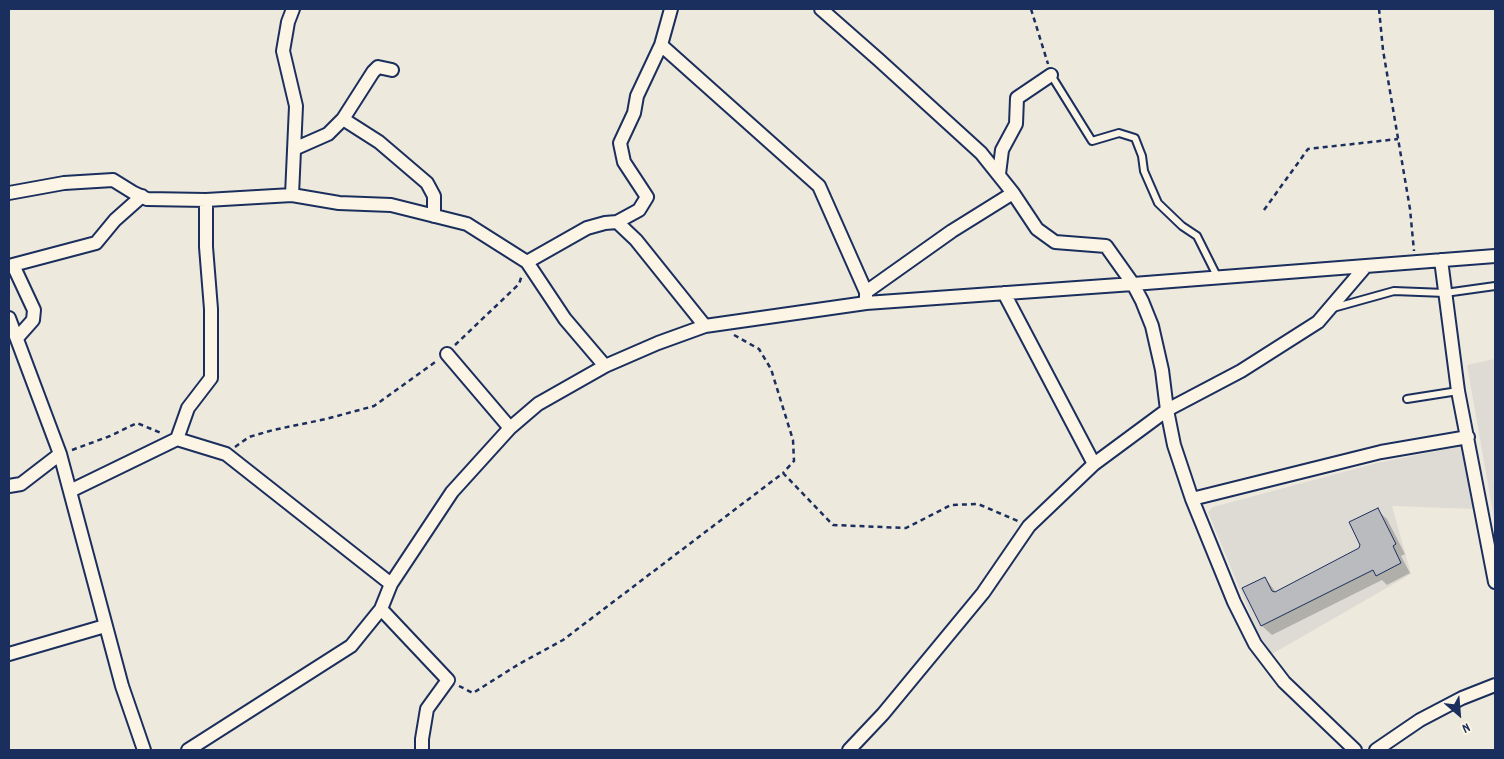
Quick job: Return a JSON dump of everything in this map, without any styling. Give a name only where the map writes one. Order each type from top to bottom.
[{"type":"street","points":[[292,195],[296,106],[283,51],[288,22],[293,9]]},
{"type":"street","points":[[527,262],[587,228],[605,222],[617,222],[639,210],[647,196],[624,162],[620,143],[634,113],[636,96],[661,45],[671,9]]},
{"type":"street","points":[[821,9],[880,60],[981,153],[999,174],[1037,229],[1055,242],[1106,246],[1133,284],[1152,326],[1162,370],[1174,445],[1192,498],[1234,602],[1255,644],[1284,682],[1355,750]]},
{"type":"street","points":[[661,45],[818,186],[866,297]]},
{"type":"street","points":[[294,149],[328,134],[343,119],[378,66],[392,70]]},
{"type":"street","points":[[999,174],[1002,150],[1016,124],[1017,98],[1051,76]]},
{"type":"street","points":[[343,119],[379,142],[427,183],[434,196],[434,216]]},
{"type":"street","points":[[9,193],[64,184],[113,180],[147,199],[206,200],[292,195],[339,203],[391,205],[467,224],[527,262],[566,319],[605,366]]},
{"type":"street","points":[[866,297],[952,231],[1013,193]]},
{"type":"street","points":[[15,344],[33,320],[34,310],[11,265],[96,243],[115,220],[142,196]]},
{"type":"street","points":[[177,439],[188,408],[211,378],[211,309],[206,247],[206,200]]},
{"type":"street","points":[[617,222],[636,240],[705,326]]},
{"type":"street","points":[[189,750],[351,646],[381,609],[391,584],[452,492],[510,428],[538,404],[605,366],[658,343],[705,326],[866,297],[1004,293],[1495,256]]},
{"type":"street","points":[[1441,260],[1458,391],[1495,582]]},
{"type":"street","points":[[849,750],[883,714],[982,593],[1029,526],[1094,464],[1167,410],[1256,361],[1318,322],[1364,267]]},
{"type":"street","points":[[1004,293],[1094,464]]},
{"type":"street","points":[[9,318],[15,344],[60,454],[122,686],[144,750]]},
{"type":"street","points":[[447,354],[510,428]]},
{"type":"street","points":[[1192,498],[1381,452],[1468,437]]},
{"type":"street","points":[[70,491],[177,439],[226,454],[391,584]]},
{"type":"street","points":[[9,486],[21,484],[60,454]]},
{"type":"street","points":[[381,609],[448,680],[427,709],[422,750]]},
{"type":"street","points":[[9,654],[105,626]]},
{"type":"street","points":[[1376,750],[1420,720],[1462,698],[1495,685]]},
{"type":"lane","points":[[1051,76],[1092,140],[1119,133],[1135,138],[1142,156],[1144,171],[1158,204],[1182,226],[1197,236],[1218,278]]},
{"type":"lane","points":[[1330,309],[1394,291],[1445,294],[1495,286]]},
{"type":"lane","points":[[1407,399],[1458,391]]},
{"type":"path","points":[[1031,9],[1051,76]]},
{"type":"path","points":[[1379,9],[1383,50],[1410,209],[1415,263]]},
{"type":"path","points":[[1264,210],[1308,149],[1398,140]]},
{"type":"path","points":[[226,454],[249,437],[374,406],[447,354],[519,284],[527,262]]},
{"type":"path","points":[[448,680],[473,693],[562,640],[783,473],[794,460],[793,440],[771,369],[759,349],[719,324]]},
{"type":"path","points":[[60,454],[110,436],[137,423],[177,439]]},
{"type":"path","points":[[783,473],[833,525],[906,528],[951,505],[978,504],[1029,526]]},
{"type":"shaded area","points":[[1495,359],[1495,524],[1467,365]]},
{"type":"shaded area","points":[[1463,446],[1476,509],[1392,506],[1411,574],[1272,654],[1257,631],[1208,512],[1213,507],[1377,463]]},
{"type":"building","points":[[1378,508],[1396,544],[1393,546],[1401,563],[1376,576],[1373,570],[1261,626],[1242,588],[1265,577],[1272,591],[1275,592],[1359,548],[1360,545],[1349,522]]}]
